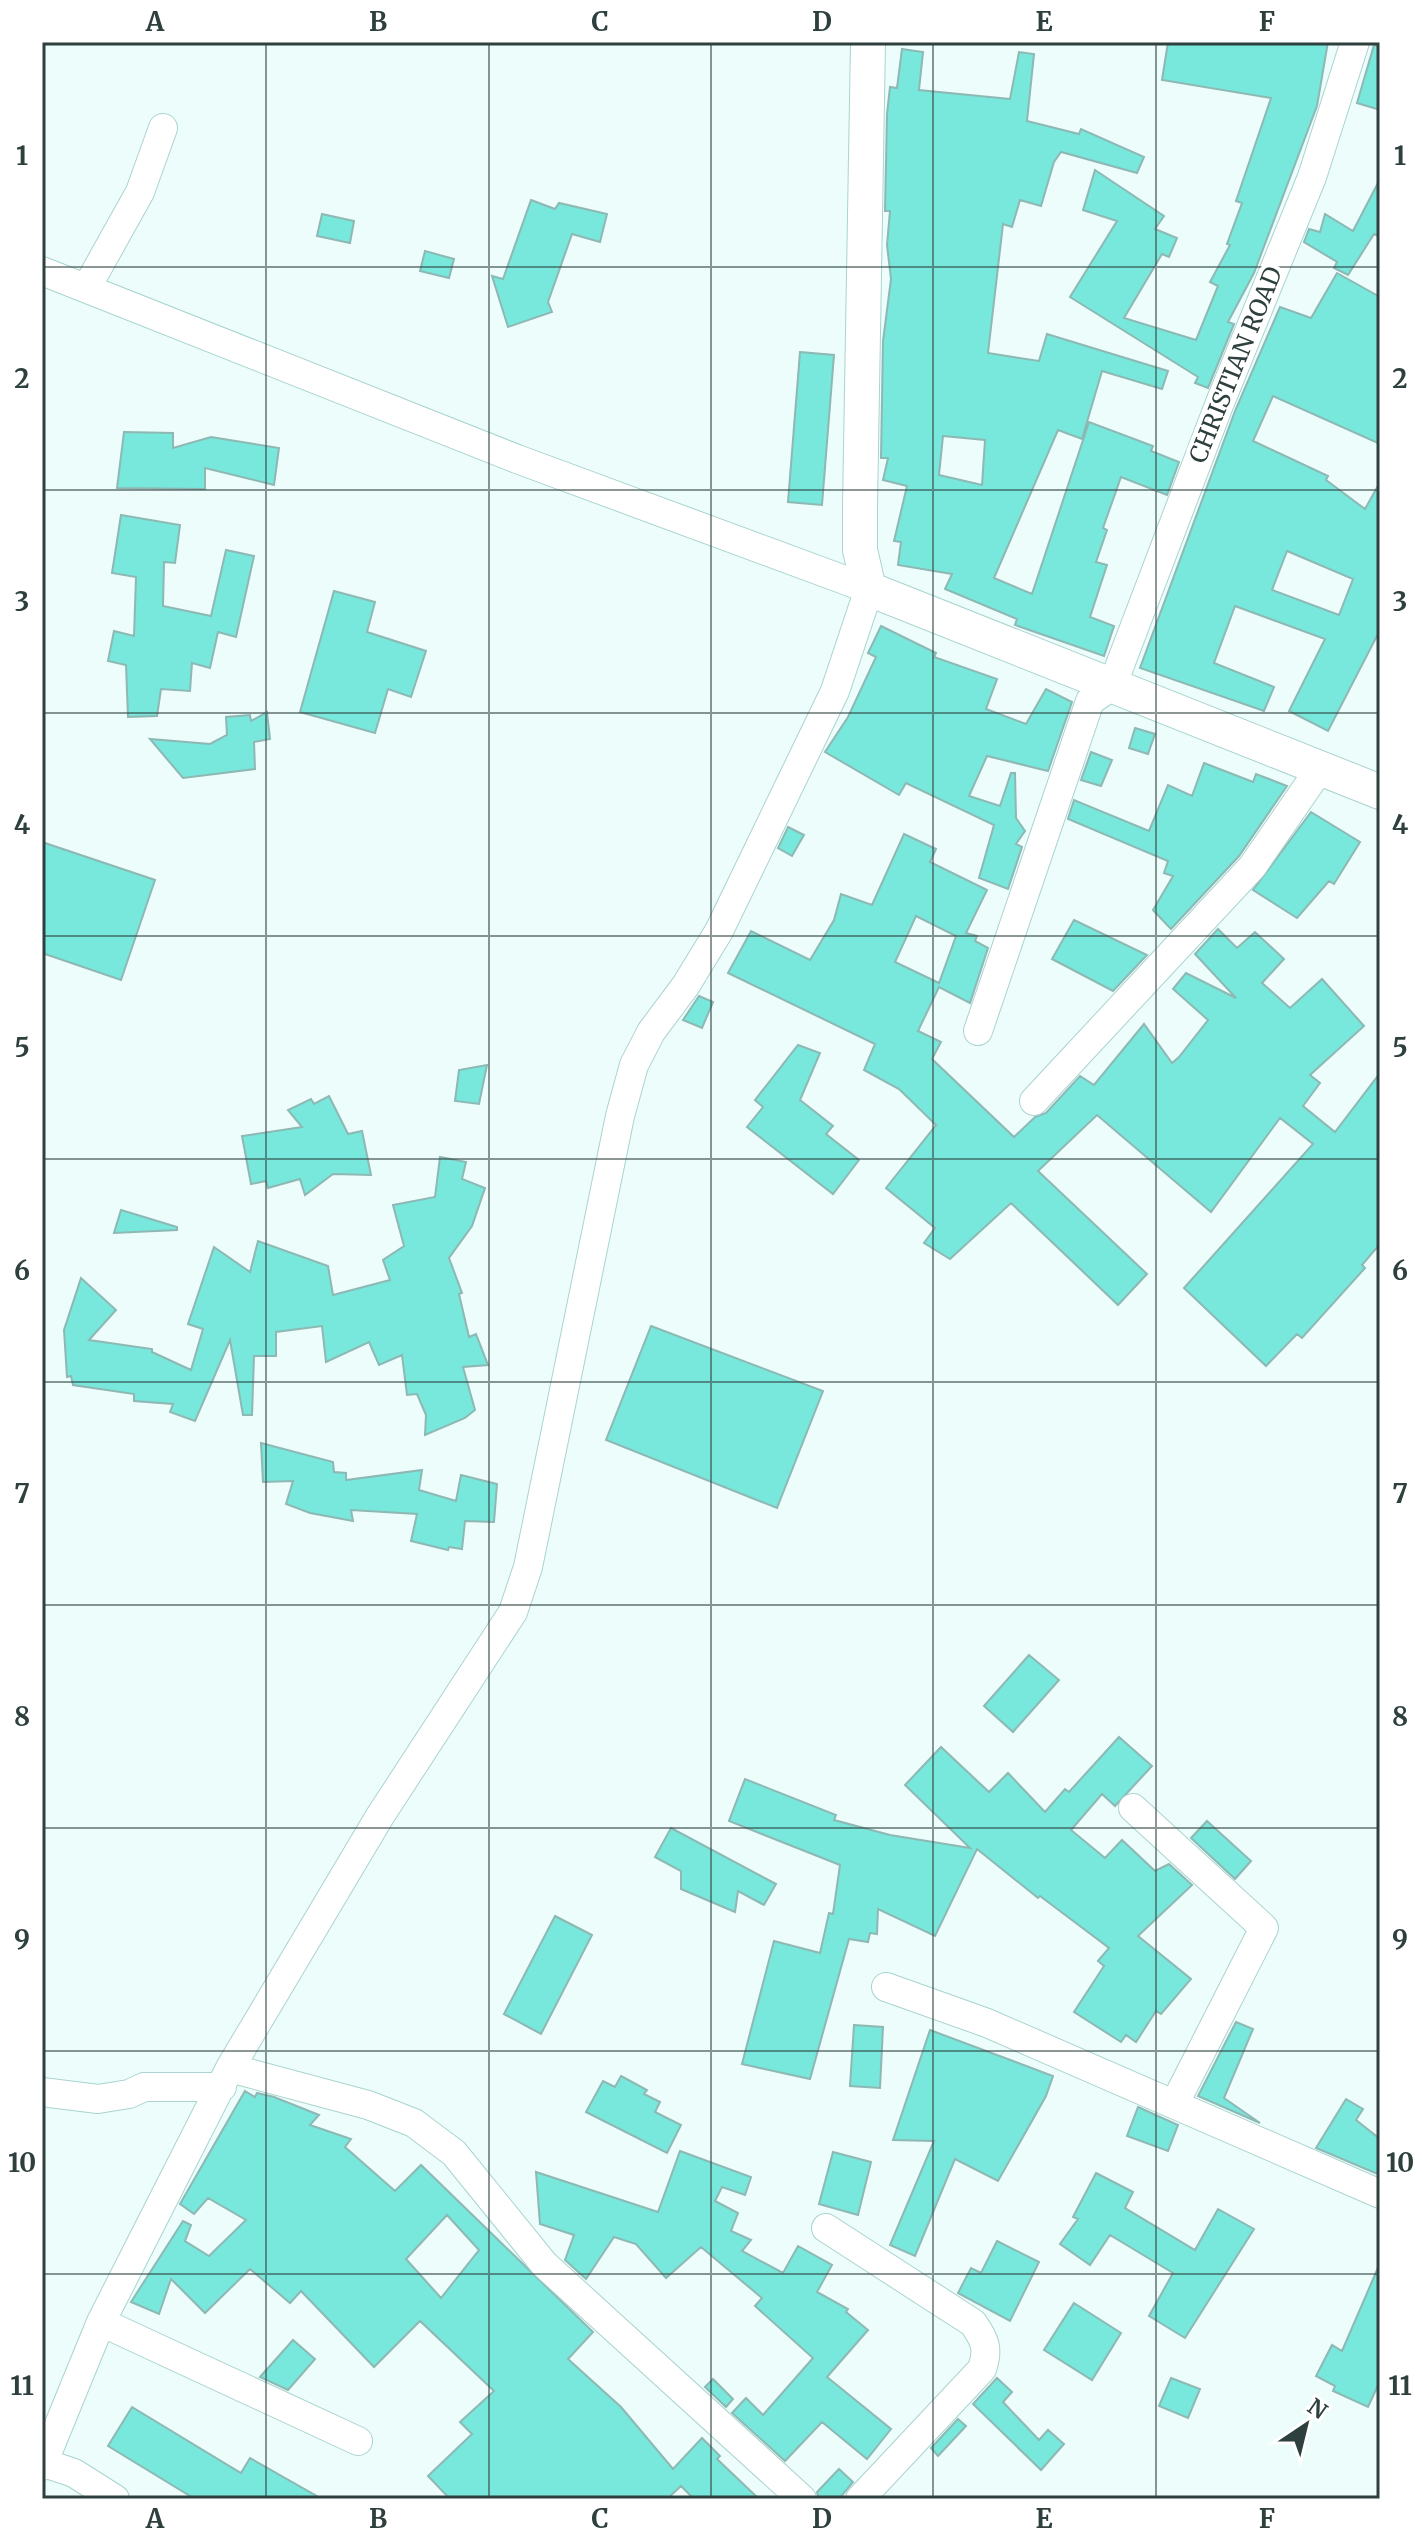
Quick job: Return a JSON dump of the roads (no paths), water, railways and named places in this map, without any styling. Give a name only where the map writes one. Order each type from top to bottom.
[{"type":"street","points":[[115,2499],[74,2473],[43,2464],[101,2322],[226,2078],[380,1816],[513,1612],[528,1567],[620,1116],[634,1065],[651,1032],[686,985],[719,931],[835,691],[869,589],[860,550],[868,42]]},
{"type":"street","name":"CHRISTIAN ROAD","points":[[1112,686],[1219,405],[1312,177],[1355,42]]},
{"type":"street","points":[[87,287],[140,192],[163,128]]},
{"type":"street","points":[[42,271],[517,459],[869,589],[1380,792]]},
{"type":"street","points":[[978,1031],[1090,701],[1112,686]]},
{"type":"street","points":[[1034,1101],[1252,867],[1319,770]]},
{"type":"street","points":[[1133,1808],[1264,1928],[1175,2103]]},
{"type":"street","points":[[886,1987],[987,2023],[1380,2194]]},
{"type":"street","points":[[42,2092],[98,2099],[129,2094],[144,2087],[226,2078],[368,2105],[414,2123],[454,2153],[544,2264],[802,2499]]},
{"type":"street","points":[[826,2228],[973,2323],[985,2339],[987,2353],[982,2369],[860,2499]]},
{"type":"street","points":[[101,2322],[358,2441]]}]
